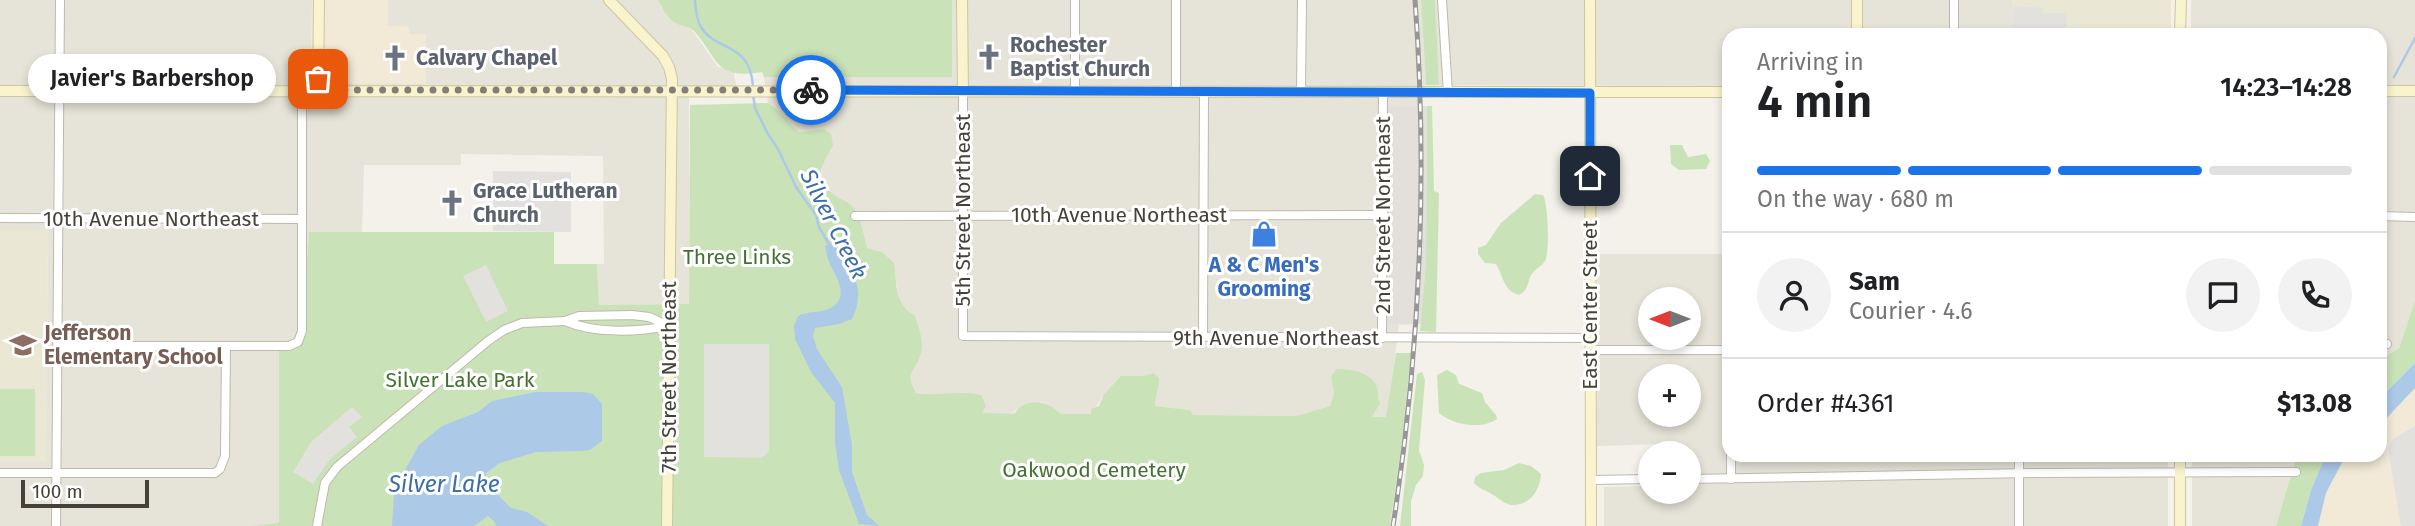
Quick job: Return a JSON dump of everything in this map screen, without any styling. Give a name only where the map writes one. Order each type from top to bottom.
[{"type":"main road","points":[[318,0],[318,90]]},
{"type":"main road","name":"7th Street Northeast","points":[[609,0],[666,61],[671,72],[667,526]]},
{"type":"main road","name":"5th Street Northeast","points":[[962,0],[962,92]]},
{"type":"main road","name":"East Center Street","points":[[1590,0],[1591,526]]},
{"type":"main road","points":[[1857,0],[1857,28]]},
{"type":"main road","points":[[2180,28],[2181,0]]},
{"type":"main road","points":[[0,91],[1722,92]]},
{"type":"main road","points":[[2387,91],[2415,91]]},
{"type":"main road","points":[[2180,462],[2180,526]]},
{"type":"street","points":[[56,526],[61,0]]},
{"type":"street","points":[[1075,91],[1076,0]]},
{"type":"street","points":[[1175,90],[1176,0]]},
{"type":"street","points":[[1301,0],[1301,91]]},
{"type":"street","points":[[1442,0],[1448,93]]},
{"type":"street","points":[[1954,0],[1954,28]]},
{"type":"street","points":[[58,346],[289,346],[298,342],[302,331],[302,90]]},
{"type":"street","points":[[1203,337],[1204,91]]},
{"type":"street","name":"5th Street Northeast","points":[[962,92],[962,336]]},
{"type":"street","name":"2nd Street Northeast","points":[[1382,338],[1383,92]]},
{"type":"street","name":"10th Avenue Northeast","points":[[855,216],[1384,215]]},
{"type":"street","points":[[2387,216],[2415,216]]},
{"type":"street","name":"10th Avenue Northeast","points":[[0,218],[302,219]]},
{"type":"street","points":[[317,526],[325,483],[337,467],[504,330],[522,323],[565,321],[579,316],[632,315],[649,317],[669,326]]},
{"type":"street","points":[[565,321],[597,329],[650,330],[669,326]]},
{"type":"street","name":"9th Avenue Northeast","points":[[962,336],[1589,338]]},
{"type":"street","points":[[0,473],[210,474],[220,469],[225,456],[226,346]]},
{"type":"street","points":[[1590,350],[1722,350]]},
{"type":"street","points":[[1731,462],[1731,479]]},
{"type":"street","points":[[2019,462],[2019,526]]},
{"type":"street","points":[[1701,479],[2019,473],[2296,472]]},
{"type":"street","points":[[1591,480],[1638,479]]},
{"type":"shaded area","points":[[0,0],[312,0],[311,83],[409,34],[409,27],[388,26],[388,0],[658,0],[674,21],[692,30],[718,67],[734,72],[736,86],[689,86],[689,304],[599,305],[597,264],[604,264],[603,156],[461,154],[461,165],[364,165],[362,232],[309,232],[301,337],[279,347],[279,524],[0,526],[0,461],[46,461],[48,230],[0,229]]},
{"type":"shaded area","points":[[312,0],[388,0],[388,26],[409,27],[409,34],[426,34],[426,84],[311,83]]},
{"type":"shaded area","points":[[952,0],[1421,0],[1426,85],[1418,85],[1419,106],[1388,106],[1386,324],[1399,325],[1387,417],[1371,417],[1378,399],[1377,386],[1331,376],[1334,394],[1330,406],[1296,416],[1192,415],[1190,410],[1155,406],[1155,396],[1144,376],[1121,376],[1104,394],[1092,414],[1061,414],[1042,402],[1014,411],[1014,414],[981,414],[930,395],[916,393],[910,382],[911,369],[920,356],[898,297],[897,285],[882,252],[867,248],[863,230],[821,182],[824,129],[799,132],[768,103],[764,77],[952,77]]},
{"type":"shaded area","points":[[1435,0],[2171,0],[2171,28],[1722,28],[1722,86],[1439,85]]},
{"type":"shaded area","points":[[2012,0],[2171,0],[2171,28],[2013,28]]},
{"type":"shaded area","points":[[2191,0],[2415,0],[2415,301],[2399,348],[2387,356],[2387,28],[2191,28]]},
{"type":"shaded area","points":[[2014,6],[2043,8],[2043,13],[2067,13],[2067,28],[2012,28]]},
{"type":"shaded area","points":[[1387,106],[1427,106],[1426,262],[1421,324],[1386,325]]},
{"type":"shaded area","points":[[493,171],[571,172],[571,232],[493,231]]},
{"type":"shaded area","name":"Jefferson Elementary School","points":[[0,229],[48,229],[46,461],[0,461]]},
{"type":"shaded area","points":[[1597,254],[1722,254],[1722,462],[2168,462],[2168,526],[1604,526],[1604,487],[1638,486],[1638,504],[1701,504],[1701,441],[1638,441],[1638,445],[1597,446]]},
{"type":"shaded area","points":[[486,265],[508,311],[486,322],[463,276]]},
{"type":"shaded area","points":[[704,344],[769,344],[769,451],[762,458],[704,457]]},
{"type":"shaded area","points":[[2415,384],[2415,526],[2314,526],[2327,478],[2337,462],[2387,462],[2387,413]]},
{"type":"shaded area","points":[[352,407],[362,417],[349,427],[357,437],[330,459],[313,484],[293,472],[311,442]]},
{"type":"shaded area","points":[[2415,426],[2415,526],[2401,526],[2388,449],[2393,439]]},
{"type":"shaded area","points":[[2192,462],[2295,462],[2276,526],[2192,526]]},
{"type":"green space","points":[[658,0],[952,0],[952,77],[764,77],[762,72],[734,73],[719,65],[694,31],[671,20]]},
{"type":"green space","points":[[1421,0],[1435,0],[1439,85],[1426,85]]},
{"type":"green space","name":"Silver Lake Park","points":[[768,103],[799,132],[824,129],[831,134],[833,145],[821,171],[822,182],[855,210],[867,248],[882,252],[894,263],[900,300],[915,316],[921,336],[921,351],[911,373],[916,393],[981,395],[986,406],[982,413],[1014,414],[1024,405],[1037,402],[1056,409],[1061,414],[1091,414],[1091,409],[1099,406],[1104,394],[1121,376],[1144,376],[1153,373],[1159,378],[1155,406],[1190,410],[1193,415],[1296,416],[1330,406],[1334,394],[1331,376],[1337,369],[1342,369],[1360,372],[1374,382],[1380,403],[1372,417],[1386,417],[1396,353],[1411,353],[1390,526],[251,526],[279,523],[279,346],[294,345],[302,331],[309,232],[554,232],[554,264],[597,264],[599,305],[689,304],[690,105]]},
{"type":"green space","points":[[1427,106],[1432,106],[1434,191],[1439,193],[1436,332],[1420,331],[1426,262]]},
{"type":"green space","points":[[1670,145],[1682,145],[1688,157],[1706,154],[1710,161],[1706,169],[1679,170],[1671,164]]},
{"type":"green space","points":[[1535,194],[1543,195],[1545,199],[1547,256],[1532,274],[1526,289],[1519,295],[1507,286],[1496,264],[1485,263],[1478,254],[1478,248],[1486,245],[1501,223]]},
{"type":"green space","points":[[2415,301],[2415,363],[2387,391],[2387,356],[2399,348]]},
{"type":"green space","points":[[1447,370],[1456,375],[1459,384],[1482,393],[1497,419],[1483,424],[1467,425],[1452,421],[1439,413],[1437,375]]},
{"type":"green space","points":[[1422,372],[1425,380],[1419,450],[1424,465],[1423,476],[1416,485],[1411,501],[1411,526],[1400,526],[1417,374]]},
{"type":"green space","points":[[0,389],[35,389],[35,456],[0,456]]},
{"type":"green space","points":[[2295,462],[2323,462],[2311,490],[2301,526],[2276,526]]},
{"type":"green space","points":[[1519,463],[1531,466],[1541,474],[1539,485],[1525,502],[1507,504],[1474,483],[1475,477],[1481,473],[1504,470]]},
{"type":"water","points":[[833,242],[855,279],[858,288],[856,308],[852,319],[815,328],[813,336],[817,349],[842,387],[852,445],[852,472],[867,515],[879,526],[859,524],[839,470],[835,443],[835,403],[811,372],[795,339],[794,326],[798,316],[831,308],[840,298],[840,286],[825,246]]},
{"type":"water","points":[[2415,363],[2415,388],[2387,418],[2387,391]]},
{"type":"water","name":"Silver Lake","points":[[536,392],[593,394],[602,404],[602,441],[590,450],[536,452],[500,463],[486,473],[486,483],[511,508],[527,512],[548,526],[496,526],[488,516],[474,526],[392,526],[394,494],[406,468],[419,445],[442,426],[478,412],[492,401]]},
{"type":"water","points":[[2323,462],[2342,462],[2326,493],[2318,526],[2301,526],[2311,490]]},
{"type":"waterway","name":"Silver Creek","points":[[695,0],[701,27],[715,41],[740,55],[751,73],[753,87]]},
{"type":"waterway","points":[[2394,77],[2415,38]]},
{"type":"waterway","name":"Silver Creek","points":[[753,94],[755,108],[768,134],[796,187],[816,215],[819,227],[830,246]]},
{"type":"railway","points":[[1393,526],[1410,395],[1419,263],[1421,132],[1415,0]]},
{"type":"way so far","points":[[318,79],[318,90],[811,90]]},
{"type":"place","name":"Rochester Baptist Church","points":[[989,57]]},
{"type":"place","name":"Calvary Chapel","points":[[395,58]]},
{"type":"place","name":"Javier's Barbershop","points":[[318,79]]},
{"type":"place","name":"Grace Lutheran Church","points":[[452,203]]},
{"type":"place","name":"A & C Men's Grooming","points":[[1264,234]]},
{"type":"place","name":"Jefferson Elementary School","points":[[23,345]]},
{"type":"route","points":[[811,90],[1590,93],[1590,176]]},
{"type":"park label","name":"Three Links","points":[[737,257]]},
{"type":"park label","name":"Oakwood Cemetery","points":[[1094,470]]}]
